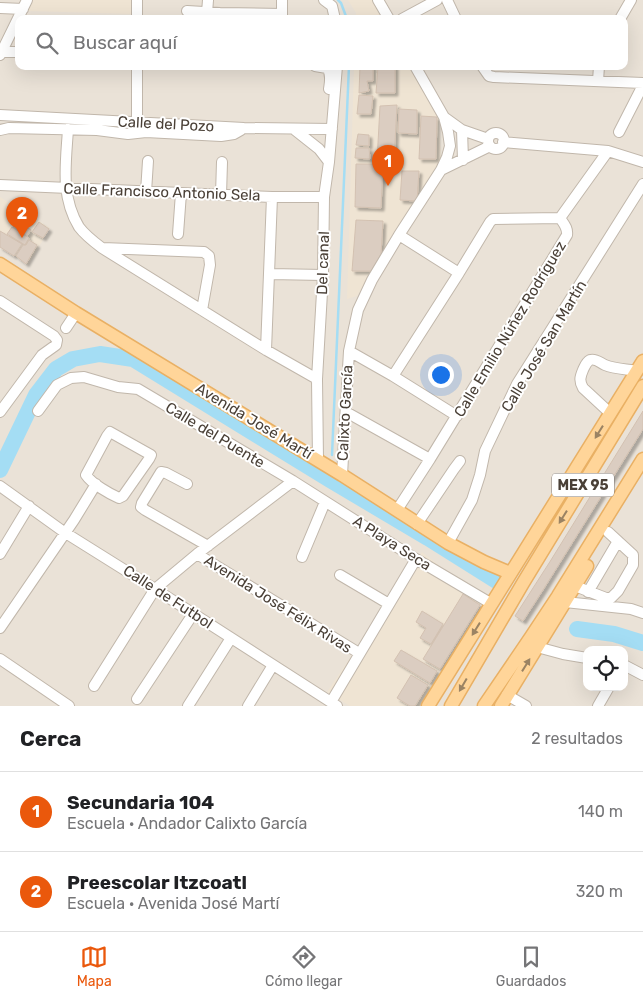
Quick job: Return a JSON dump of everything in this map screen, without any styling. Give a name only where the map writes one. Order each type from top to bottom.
[{"type":"main road","name":"Avenida José Martí","points":[[0,266],[318,460],[448,543],[484,562],[510,572]]},
{"type":"main road","points":[[428,706],[640,366]]},
{"type":"main road","name":"MEX 95","points":[[451,706],[522,583],[643,386]]},
{"type":"main road","name":"MEX 95","points":[[484,706],[532,637],[643,459]]},
{"type":"main road","points":[[504,701],[643,475]]},
{"type":"street","points":[[137,0],[137,15]]},
{"type":"street","points":[[207,12],[208,0]]},
{"type":"street","points":[[282,0],[282,15]]},
{"type":"street","points":[[324,0],[332,6],[334,15]]},
{"type":"street","points":[[378,0],[387,15]]},
{"type":"street","points":[[410,15],[438,0]]},
{"type":"street","points":[[447,0],[454,15]]},
{"type":"street","points":[[622,15],[631,0]]},
{"type":"street","points":[[0,8],[25,4]]},
{"type":"street","points":[[187,11],[207,12],[216,15]]},
{"type":"street","points":[[15,24],[1,53],[15,52]]},
{"type":"street","points":[[136,70],[137,122]]},
{"type":"street","points":[[329,70],[330,89]]},
{"type":"street","name":"Del canal","points":[[318,460],[317,379],[323,275],[324,198],[338,70]]},
{"type":"street","points":[[417,70],[444,117],[462,130],[489,143],[495,149],[500,147],[503,142],[608,151],[643,162]]},
{"type":"street","points":[[485,70],[489,76],[494,77],[643,84],[619,132]]},
{"type":"street","points":[[598,81],[599,70]]},
{"type":"street","name":"Calle del Pozo","points":[[0,115],[244,128],[332,129]]},
{"type":"street","name":"Calixto García","points":[[342,475],[348,351],[358,310],[372,280],[441,170],[447,157],[450,146],[444,117]]},
{"type":"street","points":[[0,130],[10,128],[68,129],[128,134],[146,132],[221,136],[234,134],[244,128]]},
{"type":"street","points":[[68,129],[65,188],[69,204],[80,228],[90,239],[266,350],[317,379]]},
{"type":"street","points":[[295,130],[319,149],[329,162]]},
{"type":"street","points":[[462,130],[463,160]]},
{"type":"street","points":[[441,170],[463,160],[489,143]]},
{"type":"street","name":"Calle Emilio Núñez Rodríguez","points":[[397,510],[430,460],[567,236],[568,232],[560,218],[608,151]]},
{"type":"street","points":[[146,192],[148,161]]},
{"type":"street","points":[[221,195],[222,162]]},
{"type":"street","name":"Calle José San Martín","points":[[448,543],[472,500],[480,475],[484,451],[517,384],[643,184]]},
{"type":"street","name":"Calle Francisco Antonio Sela","points":[[0,185],[324,198]]},
{"type":"street","points":[[178,234],[180,193]]},
{"type":"street","points":[[266,350],[272,197]]},
{"type":"street","points":[[393,376],[490,222],[494,219],[560,218]]},
{"type":"street","points":[[399,235],[459,273]]},
{"type":"street","points":[[102,248],[204,252],[209,256],[210,265],[202,310]]},
{"type":"street","points":[[270,274],[323,275]]},
{"type":"street","points":[[0,301],[54,336],[57,340],[56,344],[42,355],[30,370],[0,412]]},
{"type":"street","points":[[66,328],[76,313]]},
{"type":"street","points":[[348,351],[393,376],[457,416]]},
{"type":"street","points":[[610,413],[580,383],[580,377],[587,362],[591,359],[618,368],[640,366]]},
{"type":"street","name":"Calle del Puente","points":[[38,411],[56,385],[71,378],[84,377],[118,387],[138,389],[293,481]]},
{"type":"street","points":[[346,412],[430,460]]},
{"type":"street","points":[[110,432],[151,455],[120,498],[96,484],[87,478],[86,475],[110,432]]},
{"type":"street","points":[[418,524],[460,461]]},
{"type":"street","points":[[187,484],[166,472],[161,472],[141,507],[208,546]]},
{"type":"street","points":[[94,686],[155,589],[197,554],[293,481]]},
{"type":"street","name":"A Playa Seca","points":[[293,481],[416,559],[492,604]]},
{"type":"street","points":[[0,628],[74,520],[96,484]]},
{"type":"street","name":"Calle de Futbol","points":[[0,487],[64,532],[334,704]]},
{"type":"street","points":[[302,557],[325,502]]},
{"type":"street","points":[[0,554],[29,506]]},
{"type":"street","points":[[575,586],[606,598],[611,598],[618,591],[633,565],[633,555],[608,532]]},
{"type":"street","points":[[588,592],[618,541]]},
{"type":"street","name":"Avenida José Félix Rivas","points":[[197,554],[359,653]]},
{"type":"street","points":[[334,704],[359,653],[416,559]]},
{"type":"street","points":[[340,575],[389,604]]},
{"type":"street","points":[[565,602],[631,609],[643,613]]},
{"type":"street","points":[[137,699],[193,614]]},
{"type":"street","points":[[188,706],[231,638]]},
{"type":"street","points":[[537,648],[583,657]]},
{"type":"street","points":[[0,659],[69,706]]},
{"type":"street","points":[[248,706],[272,665]]},
{"type":"street","points":[[628,667],[643,675]]},
{"type":"street","points":[[598,706],[607,691]]},
{"type":"street","points":[[504,701],[526,706]]},
{"type":"shaded area","points":[[0,0],[643,0],[643,706],[0,706]]},
{"type":"shaded area","points":[[33,0],[133,0],[133,14],[27,11]]},
{"type":"shaded area","points":[[348,0],[372,0],[381,15],[356,15]]},
{"type":"shaded area","points":[[354,70],[416,70],[440,109],[441,157],[435,171],[357,296],[347,299]]},
{"type":"shaded area","points":[[0,197],[50,228],[28,265],[0,247]]},
{"type":"shaded area","points":[[422,552],[488,604],[422,706],[350,706],[327,692]]},
{"type":"building","points":[[360,70],[373,70],[373,81],[367,81],[369,91],[359,93]]},
{"type":"building","points":[[378,70],[395,70],[395,93],[376,93]]},
{"type":"building","points":[[359,95],[373,96],[371,114],[357,114]]},
{"type":"building","points":[[397,105],[394,161],[377,161],[380,106]]},
{"type":"building","points":[[399,109],[417,110],[417,134],[398,133]]},
{"type":"building","points":[[421,116],[437,117],[436,159],[419,159]]},
{"type":"building","points":[[358,134],[369,135],[369,146],[356,145]]},
{"type":"building","points":[[356,148],[369,148],[370,159],[355,158]]},
{"type":"building","points":[[356,164],[383,164],[381,208],[355,207]]},
{"type":"building","points":[[402,171],[419,171],[417,201],[400,200]]},
{"type":"building","points":[[356,220],[383,221],[381,254],[371,271],[352,271]]},
{"type":"building","points":[[17,221],[31,230],[27,236],[13,227]]},
{"type":"building","points":[[39,222],[49,229],[43,238],[32,232]]},
{"type":"building","points":[[12,227],[29,238],[25,245],[7,234]]},
{"type":"building","points":[[0,231],[22,244],[14,256],[0,247]]},
{"type":"building","points":[[29,240],[37,245],[26,264],[16,256],[23,245],[26,245]]},
{"type":"building","points":[[643,411],[643,429],[523,621],[515,616]]},
{"type":"building","points":[[463,594],[480,605],[440,669],[423,659]]},
{"type":"building","points":[[422,611],[443,624],[431,644],[420,638],[426,628],[416,622]]},
{"type":"building","points":[[401,650],[437,671],[430,683],[394,661]]},
{"type":"building","points":[[411,675],[428,685],[415,706],[410,706],[397,698]]},
{"type":"waterway","points":[[338,0],[346,15]]},
{"type":"waterway","points":[[332,455],[349,70]]},
{"type":"waterway","points":[[0,470],[36,395],[56,369],[73,359],[100,354],[133,359],[498,582]]},
{"type":"waterway","points":[[577,629],[614,634],[643,643]]},
{"type":"place","name":"Secundaria 104","points":[[388,186]]},
{"type":"place","name":"Preescolar Itzcoatl","points":[[22,238]]}]
